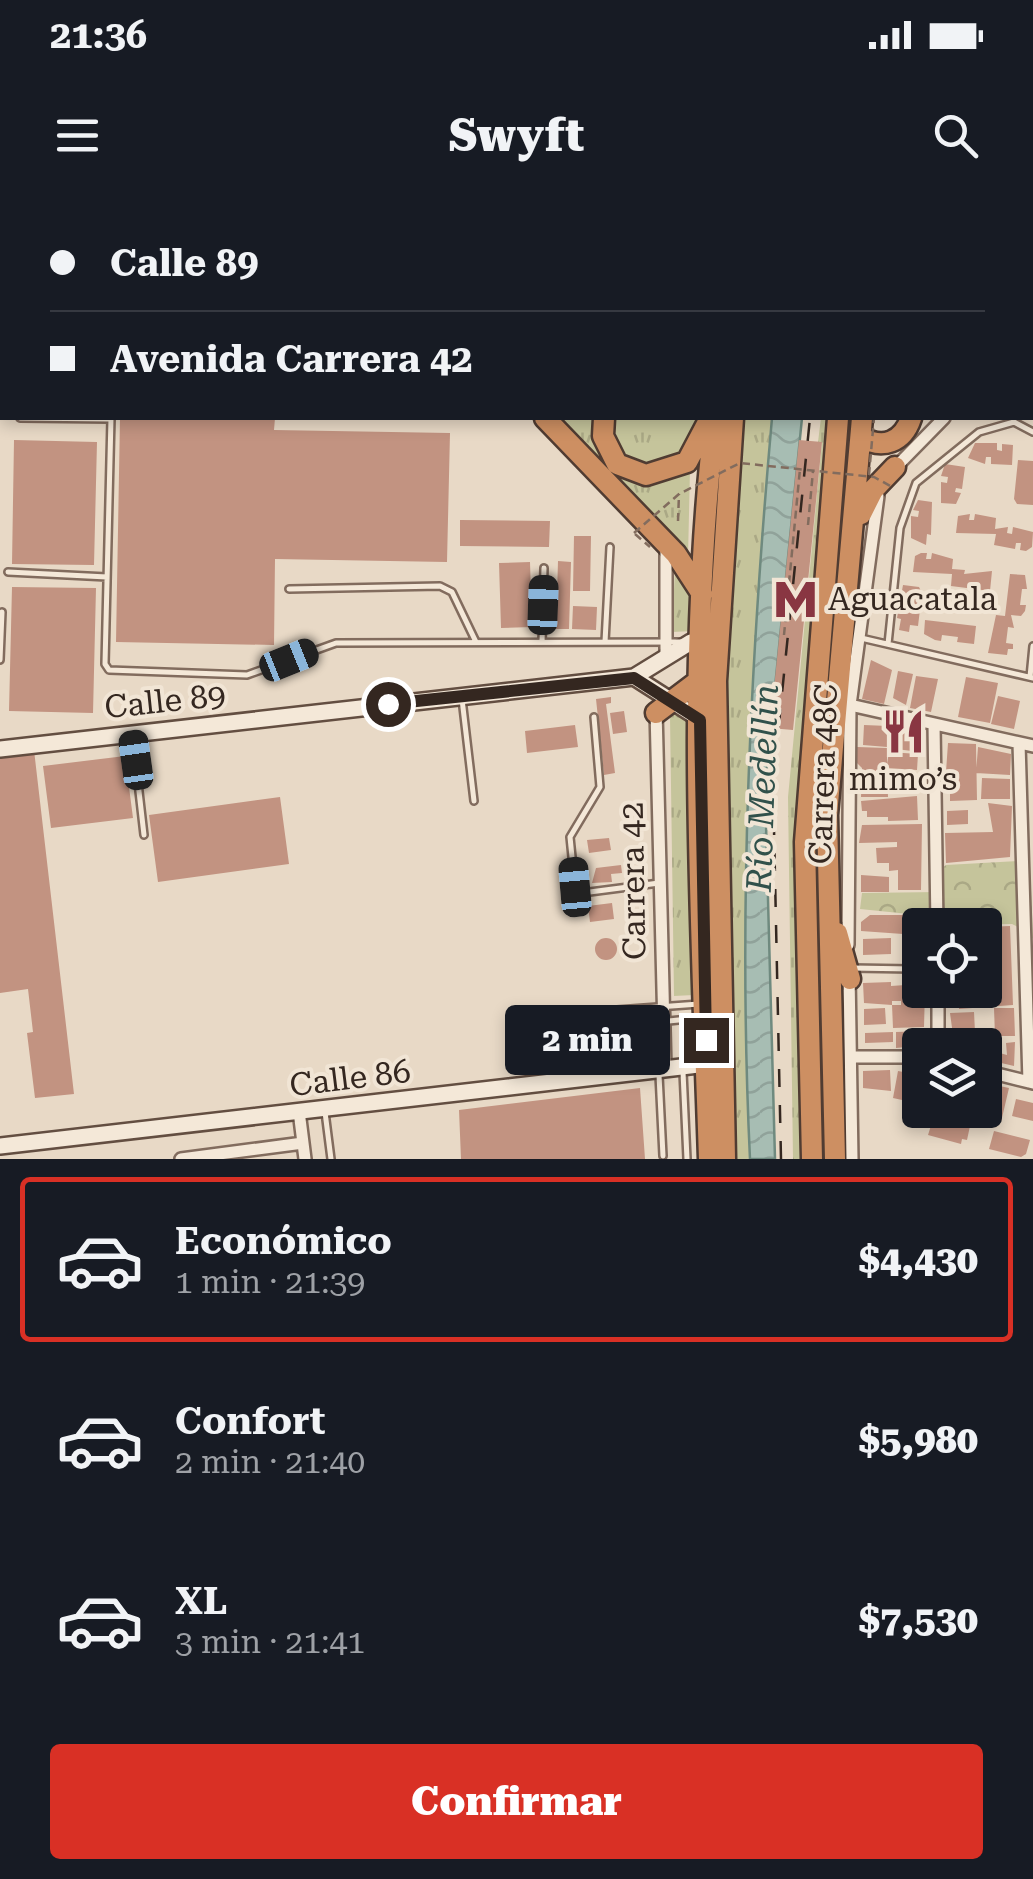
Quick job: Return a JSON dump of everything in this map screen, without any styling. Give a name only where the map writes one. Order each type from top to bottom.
[{"type":"highway","points":[[547,420],[702,594]]},
{"type":"highway","points":[[604,420],[603,436],[617,464],[646,475],[686,462],[711,420]]},
{"type":"highway","points":[[710,1159],[701,679],[696,642],[712,420]]},
{"type":"highway","points":[[724,1159],[716,698],[734,420]]},
{"type":"highway","points":[[812,1159],[804,842],[838,420]]},
{"type":"highway","points":[[861,427],[874,444],[893,441],[904,433],[910,420]]},
{"type":"highway","points":[[834,1159],[829,780],[855,530],[861,427]]},
{"type":"highway","points":[[855,530],[873,490],[894,477]]},
{"type":"highway","points":[[661,702],[701,679]]},
{"type":"highway","points":[[828,901],[849,974]]},
{"type":"street","name":"Carrera 48C","points":[[852,1159],[850,705],[858,637],[876,500],[942,420]]},
{"type":"street","points":[[657,546],[666,650]]},
{"type":"street","name":"Calle 89","points":[[0,748],[634,678],[666,650],[696,642]]},
{"type":"street","points":[[634,678],[661,702],[700,720]]},
{"type":"street","name":"Carrera 42","points":[[661,702],[662,1069]]},
{"type":"street","points":[[850,705],[1033,746]]},
{"type":"street","points":[[934,724],[937,908]]},
{"type":"street","points":[[1002,1076],[1031,1083],[1019,743]]},
{"type":"street","points":[[851,1056],[902,1057]]},
{"type":"street","name":"Calle 86","points":[[0,1146],[707,1064]]},
{"type":"street","points":[[299,1111],[305,1159]]},
{"type":"street","points":[[181,1159],[304,1143]]},
{"type":"lane","points":[[112,420],[106,664],[119,674],[248,675],[336,643],[605,642],[666,650]]},
{"type":"lane","points":[[888,644],[900,528],[916,483],[978,432],[1014,422],[1033,432]]},
{"type":"lane","points":[[605,642],[610,546]]},
{"type":"lane","points":[[542,642],[544,568]]},
{"type":"lane","points":[[8,572],[108,577]]},
{"type":"lane","points":[[289,588],[440,586],[452,592],[476,642]]},
{"type":"lane","points":[[0,660],[2,612]]},
{"type":"lane","points":[[858,637],[1032,677],[1033,646]]},
{"type":"lane","points":[[462,696],[474,801]]},
{"type":"lane","points":[[594,717],[600,787],[570,838],[575,887],[582,894],[660,883]]},
{"type":"lane","points":[[132,731],[144,835]]},
{"type":"lane","points":[[849,974],[902,970]]},
{"type":"lane","points":[[604,1027],[603,1011],[664,1007],[706,1010]]},
{"type":"lane","points":[[522,1036],[664,1021],[706,1010]]},
{"type":"lane","points":[[682,1067],[686,1159]]},
{"type":"lane","points":[[662,1069],[663,1156]]},
{"type":"lane","points":[[324,1108],[331,1159]]},
{"type":"path","points":[[869,477],[874,420]]},
{"type":"path","points":[[657,546],[634,534],[678,494],[740,463],[894,477]]},
{"type":"path","points":[[784,634],[800,469]]},
{"type":"path","points":[[808,525],[814,470]]},
{"type":"path","points":[[678,494],[678,521]]},
{"type":"path","points":[[793,543],[795,524]]},
{"type":"green space","points":[[558,420],[595,420],[600,454],[623,476],[655,481],[690,470],[688,558]]},
{"type":"green space","points":[[614,420],[698,420],[683,451],[642,466],[617,447]]},
{"type":"green space","points":[[738,420],[772,420],[748,788],[745,974],[750,1159],[730,1159],[719,797]]},
{"type":"green space","points":[[821,420],[832,420],[799,797],[804,1159],[793,1159],[788,797],[822,443],[818,442]]},
{"type":"green space","points":[[846,420],[854,420],[842,573],[828,1159],[817,1159],[809,867]]},
{"type":"green space","points":[[675,568],[694,595],[694,631],[672,632]]},
{"type":"green space","points":[[680,710],[689,721],[694,995],[674,996],[670,716]]},
{"type":"green space","points":[[1020,861],[1030,866],[1033,938],[1020,938],[1018,927],[1002,924],[1002,908],[902,908],[902,913],[860,909],[862,893],[938,892],[939,871],[946,865]]},
{"type":"water","name":"Río Medellín","points":[[772,420],[802,420],[765,787],[775,1159],[750,1159],[747,1066],[748,788]]},
{"type":"building","points":[[120,420],[275,420],[274,430],[450,433],[447,562],[275,559],[274,645],[116,642]]},
{"type":"building","points":[[14,440],[97,442],[94,565],[12,564]]},
{"type":"building","name":"Aguacatala","points":[[799,440],[822,442],[793,730],[770,728]]},
{"type":"building","points":[[975,443],[997,443],[997,450],[1002,451],[1002,444],[1013,445],[1012,465],[991,464],[991,457],[986,457],[985,464],[968,458]]},
{"type":"building","points":[[1018,460],[1033,461],[1033,505],[1017,504],[1014,499]]},
{"type":"building","points":[[945,464],[965,467],[962,489],[956,488],[955,492],[961,493],[956,504],[941,503],[941,482],[947,483],[948,477],[941,476]]},
{"type":"building","points":[[918,500],[932,502],[931,535],[927,534],[926,545],[911,538],[911,516],[918,517],[919,511],[913,510]]},
{"type":"building","points":[[970,514],[969,520],[974,520],[975,514],[996,518],[995,529],[1008,527],[1007,533],[1012,534],[1013,527],[1033,532],[1032,547],[1026,551],[1020,550],[1021,543],[1016,543],[1015,549],[994,545],[996,534],[956,533],[958,516]]},
{"type":"building","points":[[460,520],[550,521],[549,547],[460,546]]},
{"type":"building","points":[[574,536],[591,536],[590,591],[573,591]]},
{"type":"building","points":[[927,553],[926,559],[931,559],[932,553],[953,559],[952,569],[965,570],[964,574],[992,571],[990,591],[951,586],[952,574],[913,572],[915,556]]},
{"type":"building","points":[[558,561],[571,562],[569,629],[556,629]]},
{"type":"building","points":[[530,562],[532,627],[501,628],[499,563]]},
{"type":"building","points":[[1010,574],[1025,575],[1027,589],[1022,589],[1020,605],[1026,605],[1025,611],[1021,616],[1011,615],[1014,628],[1008,627],[1006,643],[1013,644],[1013,649],[1008,649],[1007,655],[988,653],[996,615],[1005,616]]},
{"type":"building","points":[[903,585],[919,587],[922,593],[918,626],[910,625],[909,632],[899,630],[901,619],[897,618]]},
{"type":"building","points":[[12,587],[96,588],[93,713],[9,711]]},
{"type":"building","points":[[573,606],[597,607],[596,630],[572,629]]},
{"type":"building","points":[[925,620],[976,626],[974,644],[942,635],[941,641],[935,640],[924,634]]},
{"type":"building","points":[[871,660],[892,670],[884,704],[862,699]]},
{"type":"building","points":[[898,671],[913,674],[906,705],[893,698]]},
{"type":"building","points":[[916,676],[938,679],[931,712],[910,708]]},
{"type":"building","points":[[966,677],[998,683],[990,723],[958,717]]},
{"type":"building","points":[[998,696],[1020,701],[1014,729],[991,724]]},
{"type":"building","points":[[611,697],[611,703],[606,704],[615,773],[604,775],[596,699]]},
{"type":"building","points":[[624,711],[627,732],[613,734],[610,713]]},
{"type":"building","points":[[575,725],[578,747],[527,753],[525,731]]},
{"type":"building","points":[[864,725],[888,726],[887,747],[863,745]]},
{"type":"building","points":[[890,730],[923,734],[920,752],[888,748]]},
{"type":"building","points":[[948,743],[976,744],[977,800],[950,801],[950,786],[945,786],[945,777],[950,777],[946,772]]},
{"type":"building","points":[[857,747],[887,748],[887,764],[889,752],[918,754],[917,770],[887,768],[888,797],[861,797],[862,768],[857,763]]},
{"type":"building","points":[[978,747],[1011,754],[1010,775],[976,773]]},
{"type":"building","points":[[34,750],[74,1094],[35,1098],[27,1033],[33,1032],[28,989],[0,993],[0,754]]},
{"type":"building","points":[[125,756],[133,818],[51,828],[43,766]]},
{"type":"building","points":[[982,778],[1010,779],[1010,799],[981,799]]},
{"type":"building","points":[[891,779],[911,779],[913,790],[891,791]]},
{"type":"building","points":[[917,796],[918,820],[888,821],[888,817],[867,817],[867,811],[862,811],[861,801]]},
{"type":"building","points":[[280,797],[289,864],[158,882],[149,815]]},
{"type":"building","points":[[988,803],[1012,806],[1010,857],[946,863],[945,833],[993,832]]},
{"type":"building","points":[[968,810],[968,824],[947,825],[947,811]]},
{"type":"building","points":[[922,824],[921,890],[898,890],[898,870],[889,871],[889,863],[877,863],[876,848],[897,847],[897,842],[859,843],[862,825]]},
{"type":"building","points":[[609,838],[611,850],[589,853],[587,840]]},
{"type":"building","points":[[621,865],[622,873],[611,874],[612,882],[592,883],[596,868]]},
{"type":"building","points":[[861,875],[889,877],[889,892],[861,892]]},
{"type":"building","points":[[612,903],[614,919],[590,922],[588,906]]},
{"type":"building","points":[[870,915],[902,915],[902,934],[861,931],[861,922]]},
{"type":"building","points":[[1002,926],[1010,926],[1013,1005],[1002,1006]]},
{"type":"building","points":[[606,938],[614,941],[614,957],[606,960],[598,957],[595,949],[598,941]]},
{"type":"building","points":[[891,938],[891,954],[863,955],[863,939]]},
{"type":"building","points":[[863,983],[902,985],[902,1008],[925,1008],[924,1027],[893,1028],[892,1005],[864,1003]]},
{"type":"building","points":[[885,1008],[886,1024],[864,1025],[864,1009]]},
{"type":"building","points":[[994,1008],[1014,1008],[1015,1036],[1002,1036],[1002,1028],[995,1028]]},
{"type":"building","points":[[974,1012],[975,1028],[952,1028],[950,1013]]},
{"type":"building","points":[[632,1031],[635,1051],[534,1065],[533,1055],[568,1050],[567,1044],[582,1042],[581,1037]]},
{"type":"building","points":[[893,1032],[893,1042],[865,1043],[865,1033]]},
{"type":"building","points":[[896,1032],[902,1032],[902,1047],[896,1048]]},
{"type":"building","points":[[1015,1042],[1014,1066],[1002,1063],[1002,1054],[1007,1055],[1006,1043]]},
{"type":"building","points":[[890,1070],[891,1091],[863,1088],[863,1071]]},
{"type":"building","points":[[898,1071],[902,1072],[902,1100],[893,1098]]},
{"type":"building","points":[[1002,1087],[1009,1088],[1002,1118]]},
{"type":"building","points":[[640,1088],[645,1159],[461,1159],[459,1110]]},
{"type":"building","points":[[1016,1099],[1033,1103],[1033,1121],[1012,1116]]},
{"type":"building","points":[[930,1128],[970,1128],[967,1140],[962,1139],[961,1144],[928,1135]]},
{"type":"building","points":[[994,1131],[1030,1140],[1026,1154],[1021,1157],[989,1149]]},
{"type":"railway","points":[[781,1159],[773,782],[810,420]]},
{"type":"place","name":"Aguacatala","points":[[795,599]]},
{"type":"place","name":"mimo’s","points":[[903,731]]},
{"type":"route","points":[[388,704],[634,678],[700,720],[706,1040]]}]
